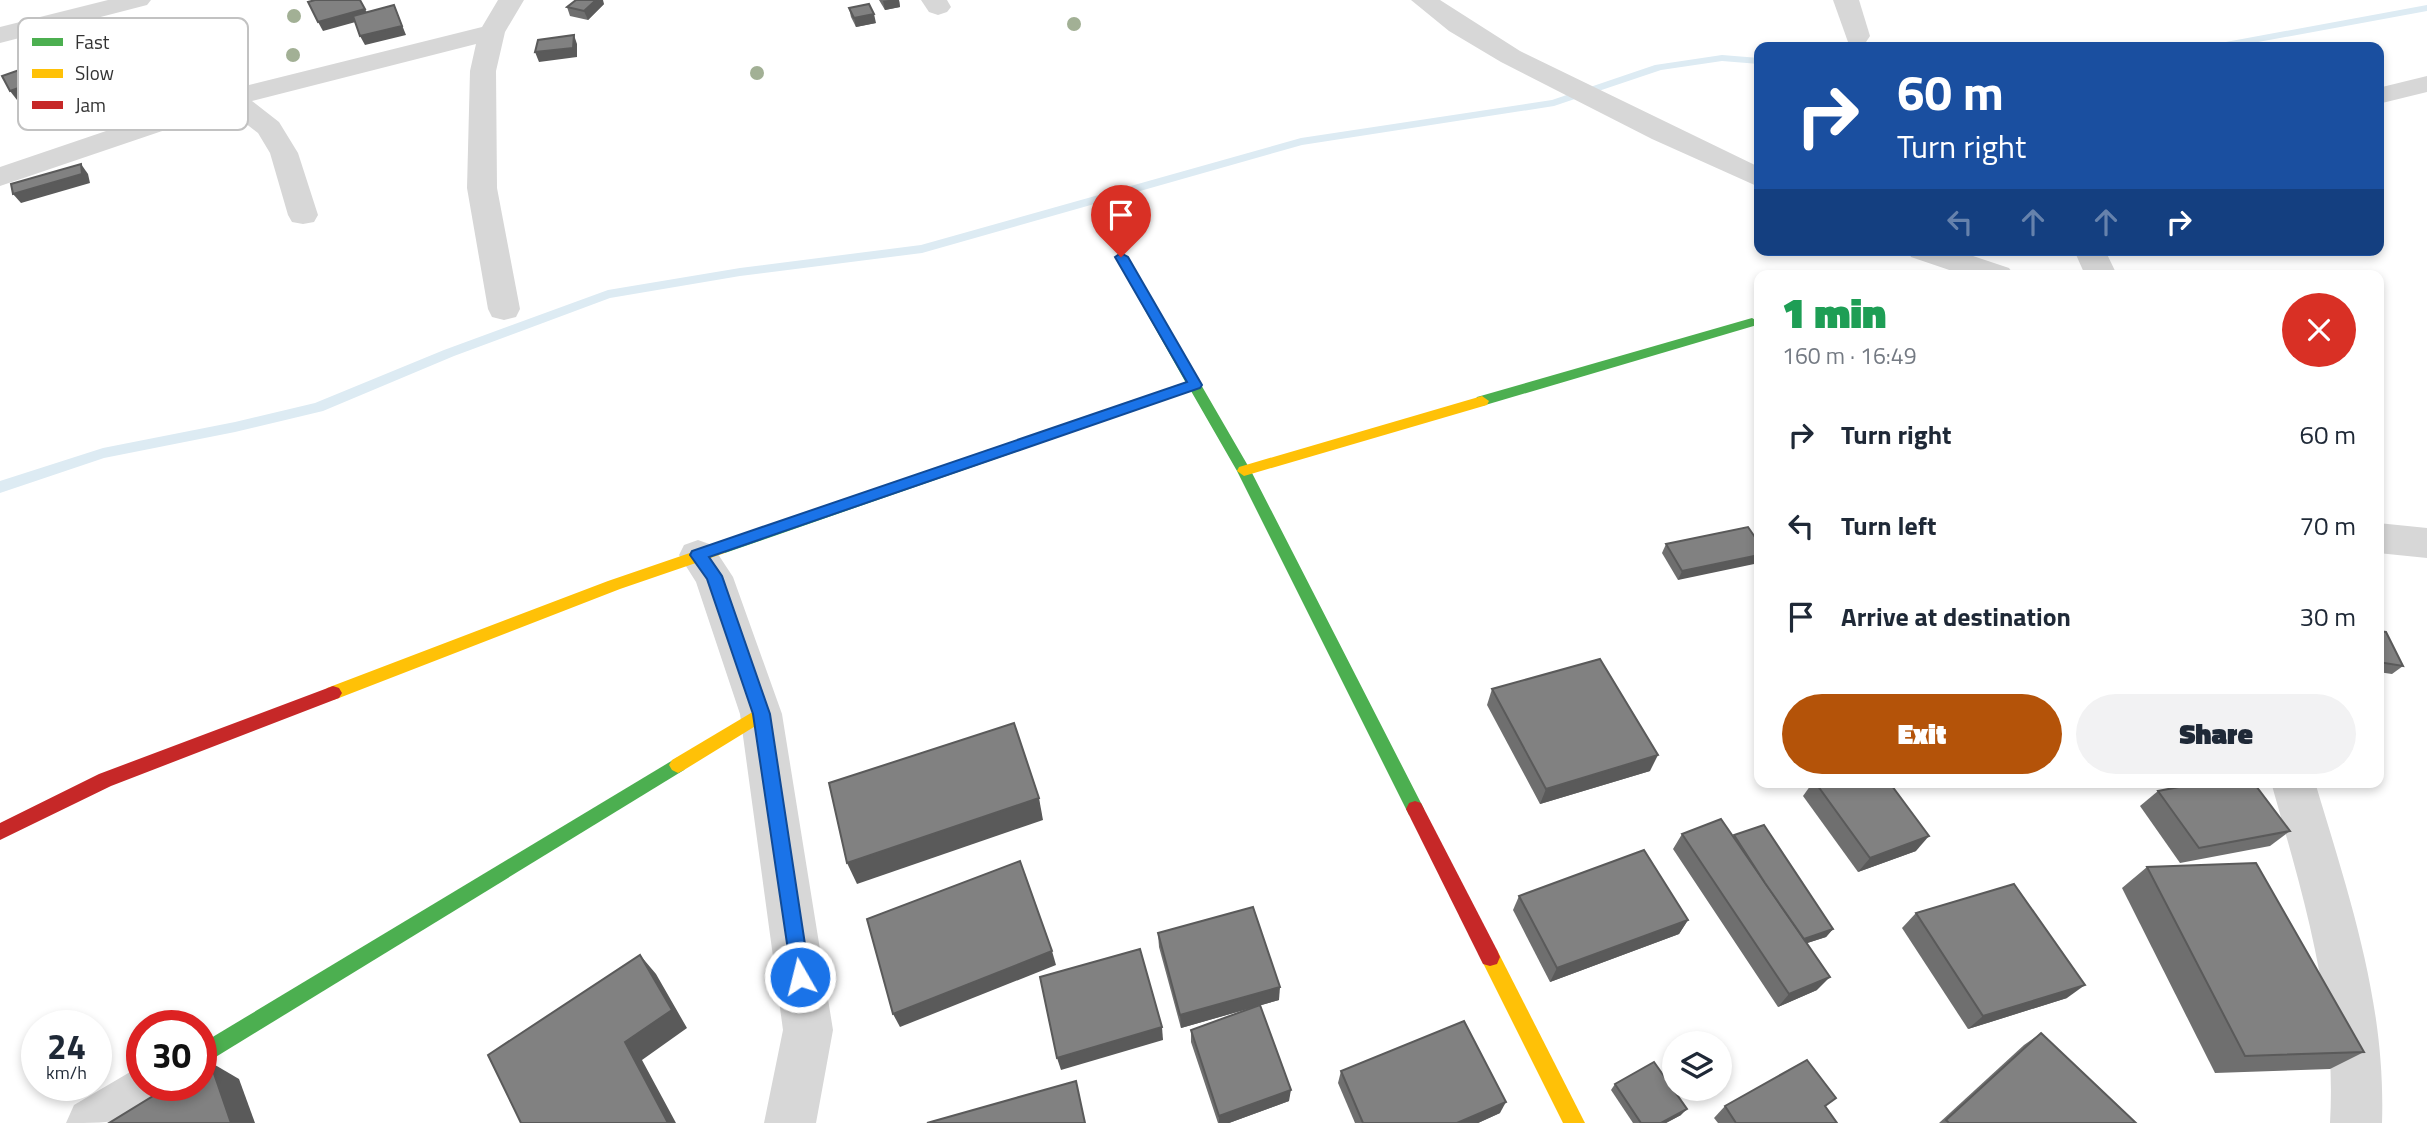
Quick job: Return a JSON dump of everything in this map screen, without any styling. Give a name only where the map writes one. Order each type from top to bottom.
[{"type":"street","points":[[67,18],[138,0]]},
{"type":"street","points":[[505,309],[482,188],[482,71],[492,32],[511,0]]},
{"type":"street","points":[[1424,0],[1457,27],[1496,49],[1684,145],[1754,176]]},
{"type":"street","points":[[1846,0],[1857,36]]},
{"type":"street","points":[[0,35],[18,30]]},
{"type":"street","points":[[248,94],[492,32]]},
{"type":"street","points":[[2384,95],[2427,84]]},
{"type":"street","points":[[248,111],[269,128],[284,153],[303,215]]},
{"type":"street","points":[[0,177],[137,130]]},
{"type":"street","points":[[1940,256],[1983,270]]},
{"type":"street","points":[[1121,257],[1244,471],[1574,1123]]},
{"type":"street","points":[[1244,471],[1752,322]]},
{"type":"street","points":[[0,832],[105,780],[698,555],[1195,385]]},
{"type":"street","points":[[2384,539],[2427,543]]},
{"type":"street","points":[[698,555],[714,576],[761,714],[808,1030],[790,1123]]},
{"type":"street","points":[[217,1046],[761,714]]},
{"type":"street","points":[[2295,788],[2342,956],[2360,1083],[2356,1123]]},
{"type":"street","points":[[92,1123],[128,1101]]},
{"type":"building","points":[[360,0],[365,9],[318,22],[308,2]]},
{"type":"building","points":[[576,0],[596,0],[584,11],[567,7]]},
{"type":"building","points":[[869,4],[874,14],[854,18],[849,8]]},
{"type":"building","points":[[394,5],[402,26],[360,36],[353,16]]},
{"type":"building","points":[[574,35],[573,48],[535,52],[538,40]]},
{"type":"building","points":[[18,70],[18,88],[10,91],[2,76]]},
{"type":"building","points":[[81,164],[82,174],[13,194],[11,184]]},
{"type":"building","points":[[1748,527],[1754,536],[1754,556],[1682,571],[1666,544]]},
{"type":"building","points":[[2384,632],[2386,632],[2403,666],[2384,663]]},
{"type":"building","points":[[1600,659],[1658,755],[1546,789],[1492,689]]},
{"type":"building","points":[[1014,723],[1039,798],[847,863],[829,783]]},
{"type":"building","points":[[1819,788],[1893,788],[1929,836],[1870,858]]},
{"type":"building","points":[[2174,788],[2258,788],[2290,831],[2199,848],[2158,791]]},
{"type":"building","points":[[1721,819],[1830,977],[1789,994],[1682,834]]},
{"type":"building","points":[[1764,825],[1833,929],[1804,939],[1734,835]]},
{"type":"building","points":[[1644,850],[1688,920],[1557,968],[1519,896]]},
{"type":"building","points":[[1020,861],[1052,951],[893,1014],[867,919]]},
{"type":"building","points":[[2256,863],[2364,1052],[2245,1056],[2147,867]]},
{"type":"building","points":[[2014,884],[2085,985],[1983,1016],[1916,913]]},
{"type":"building","points":[[1253,907],[1280,987],[1180,1015],[1158,933]]},
{"type":"building","points":[[1140,949],[1162,1027],[1057,1058],[1040,977]]},
{"type":"building","points":[[640,955],[672,1010],[625,1042],[668,1123],[521,1123],[488,1055]]},
{"type":"building","points":[[1260,1005],[1291,1090],[1219,1116],[1191,1030]]},
{"type":"building","points":[[1464,1021],[1506,1102],[1457,1123],[1363,1123],[1341,1071]]},
{"type":"building","points":[[2041,1033],[2136,1123],[1949,1123],[1946,1120]]},
{"type":"building","points":[[1807,1060],[1836,1098],[1825,1106],[1837,1123],[1736,1123],[1725,1106]]},
{"type":"building","points":[[1654,1062],[1662,1073],[1662,1101],[1681,1101],[1687,1109],[1661,1123],[1641,1123],[1615,1084]]},
{"type":"building","points":[[1076,1081],[1085,1123],[927,1123]]},
{"type":"building","points":[[217,1082],[231,1123],[109,1123],[145,1101],[217,1101]]},
{"type":"waterway","points":[[2242,42],[2427,8]]},
{"type":"waterway","points":[[0,487],[103,453],[235,427],[318,407],[449,353],[608,294],[740,272],[922,249],[1301,142],[1554,103],[1659,67],[1722,58],[1754,61]]},
{"type":"traffic: fast","points":[[1121,257],[1244,471],[1415,809]]},
{"type":"traffic: fast","points":[[1482,401],[1752,322]]},
{"type":"traffic: fast","points":[[719,549],[1195,385]]},
{"type":"traffic: fast","points":[[217,1046],[678,765]]},
{"type":"traffic: slow","points":[[1244,471],[1482,401]]},
{"type":"traffic: slow","points":[[333,693],[614,585],[719,549]]},
{"type":"traffic: slow","points":[[678,765],[761,714]]},
{"type":"traffic: slow","points":[[1490,957],[1574,1123]]},
{"type":"traffic: jam","points":[[0,832],[105,780],[333,693]]},
{"type":"traffic: jam","points":[[1415,809],[1490,957]]},
{"type":"route","points":[[800,977],[761,714],[714,576],[698,555],[1195,385],[1121,257]]}]
